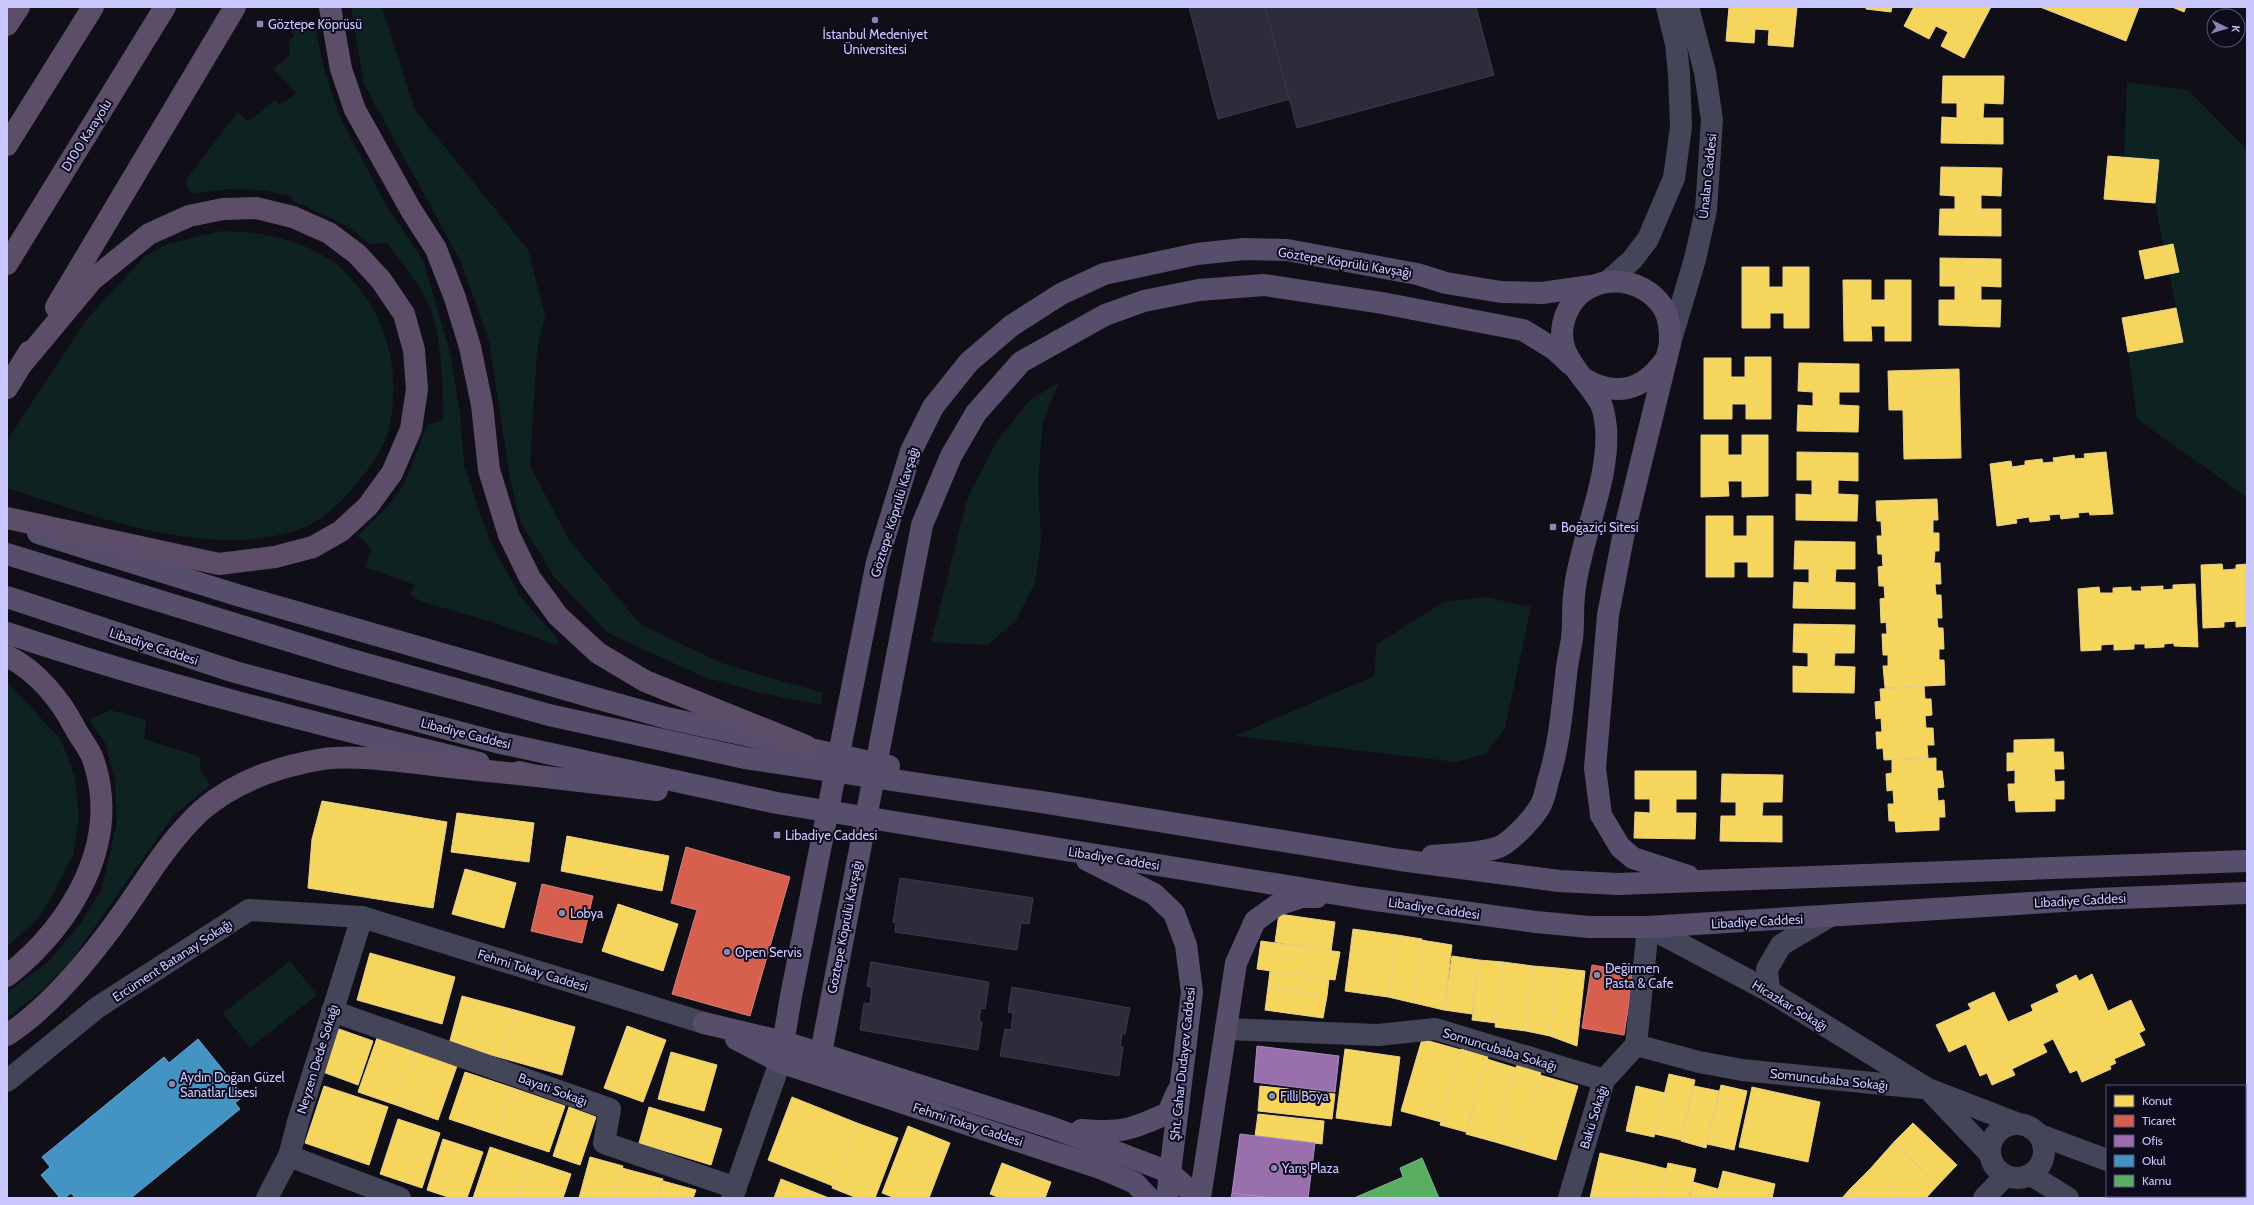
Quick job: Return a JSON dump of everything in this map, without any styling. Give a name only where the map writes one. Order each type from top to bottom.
[{"type":"highway","points":[[7,25],[19,7]]},
{"type":"highway","points":[[7,145],[93,7]]},
{"type":"highway","name":"D100 Karayolu","points":[[7,264],[165,7]]},
{"type":"highway","points":[[7,388],[235,7]]},
{"type":"highway","points":[[330,7],[341,69],[355,110],[411,210],[436,249],[455,298],[470,347],[479,391],[489,470],[509,534],[530,578],[558,616],[598,653],[645,681],[806,746]]},
{"type":"highway","points":[[7,518],[219,564],[275,557],[313,547],[342,531],[368,506],[392,473],[412,429],[417,388],[414,350],[404,314],[381,280],[356,254],[329,233],[293,217],[256,208],[223,209],[189,216],[149,234],[92,280],[22,364]]},
{"type":"highway","points":[[7,656],[16,660],[48,687],[69,717],[92,758],[101,795],[101,826],[94,859],[75,902],[54,931],[7,976]]},
{"type":"highway","points":[[7,1035],[18,1028],[69,981],[105,936],[181,833],[203,810],[232,788],[258,776],[325,759],[384,760],[537,776]]},
{"type":"main road","name":"Göztepe Köprülü Kavşağı","points":[[782,1052],[791,996],[877,562],[911,451],[933,407],[969,362],[1011,326],[1061,294],[1104,274],[1197,254],[1244,250],[1287,250],[1363,263],[1417,274],[1446,283],[1501,292],[1542,293],[1599,284]]},
{"type":"main road","points":[[1400,860],[1498,848],[1524,827],[1541,806],[1553,764],[1559,734],[1572,639],[1575,587],[1590,518],[1604,468],[1606,428],[1602,405],[1576,370],[1563,348],[1562,330],[1567,312],[1577,297],[1599,284],[1624,281],[1641,286],[1655,297],[1665,310],[1670,327],[1667,352],[1624,532],[1608,615],[1595,768],[1600,815],[1620,847],[1633,858],[1700,880]]},
{"type":"main road","name":"Göztepe Köprülü Kavşağı","points":[[818,1064],[922,525],[951,456],[976,413],[1021,362],[1062,337],[1105,315],[1144,301],[1199,290],[1264,285],[1382,303],[1523,330],[1554,349],[1576,370]]},
{"type":"main road","points":[[1576,370],[1600,387],[1611,390],[1627,389],[1647,380],[1656,373],[1667,352]]},
{"type":"main road","points":[[7,523],[237,595],[668,718],[806,746],[1048,803]]},
{"type":"main road","points":[[7,554],[315,649],[549,715],[745,758],[1048,803],[1400,860],[1559,881],[1618,884],[2247,861]]},
{"type":"main road","name":"Libadiye Caddesi","points":[[7,598],[235,672],[481,738],[778,803],[1360,898],[1536,922],[1589,926],[1648,927],[2096,899],[2247,893]]},
{"type":"main road","points":[[7,633],[161,681],[347,732],[537,776],[778,803]]},
{"type":"main road","name":"Şht. Cahar Dudayev Caddesi","points":[[1068,850],[1154,894],[1174,913],[1186,945],[1192,992],[1166,1198]]},
{"type":"main road","points":[[1199,1198],[1236,963],[1255,921],[1277,904],[1302,897],[1360,898]]},
{"type":"main road","name":"Fehmi Tokay Caddesi","points":[[704,1023],[1100,1168],[1135,1182],[1149,1198]]},
{"type":"main road","name":"Fehmi Tokay Caddesi","points":[[818,1064],[1053,1128]]},
{"type":"main road","points":[[1053,1128],[1112,1132],[1137,1128],[1168,1113],[1182,1080]]},
{"type":"main road","points":[[1053,1128],[1169,1172],[1199,1198]]},
{"type":"street","points":[[1599,284],[1632,260],[1648,238],[1674,178],[1681,127],[1679,74],[1676,44],[1667,7]]},
{"type":"street","name":"Ünalan Caddesi","points":[[1667,352],[1695,259],[1706,210],[1712,120],[1705,72],[1688,7]]},
{"type":"street","name":"Ercüment Batanay Sokağı","points":[[7,1081],[98,1007],[249,910],[362,917]]},
{"type":"street","points":[[1769,991],[1766,969],[1781,945],[1830,916]]},
{"type":"street","name":"Neyzen Dede Sokağı","points":[[267,1198],[289,1156],[332,1011],[362,917]]},
{"type":"street","name":"Fehmi Tokay Caddesi","points":[[362,917],[704,1023]]},
{"type":"street","points":[[1636,1045],[1648,927]]},
{"type":"street","name":"Hicazkar Sokağı","points":[[1648,927],[1769,991],[1928,1089],[2016,1123]]},
{"type":"street","name":"Bayati Sokağı","points":[[332,1011],[610,1109],[604,1143],[734,1193]]},
{"type":"street","name":"Somuncubaba Sokağı","points":[[1226,1029],[1378,1035],[1435,1030],[1604,1080]]},
{"type":"street","name":"Somuncubaba Sokağı","points":[[1636,1045],[1699,1062],[1742,1070],[1928,1089]]},
{"type":"street","name":"Bakü Sokağı","points":[[1569,1198],[1604,1080],[1636,1045]]},
{"type":"street","points":[[734,1193],[782,1052]]},
{"type":"street","name":"Hicazkar Sokağı","points":[[1928,1089],[1990,1154]]},
{"type":"street","points":[[2016,1123],[2033,1128],[2040,1135],[2044,1143],[2043,1161],[2039,1169],[2032,1175],[2014,1179],[2005,1176],[1997,1170],[1990,1154],[1994,1136],[2008,1125],[2016,1123]]},
{"type":"street","points":[[2040,1135],[2106,1160]]},
{"type":"street","points":[[289,1156],[400,1198]]},
{"type":"street","points":[[2032,1175],[2068,1198]]},
{"type":"street","points":[[1984,1198],[2005,1176]]},
{"type":"green space","points":[[351,7],[382,7],[415,110],[528,250],[545,316],[537,351],[530,466],[569,540],[641,625],[724,664],[823,693],[821,705],[761,693],[704,677],[608,633],[555,578],[521,523],[510,478],[489,341],[461,262],[364,84]]},
{"type":"green space","points":[[306,25],[315,27],[324,68],[338,113],[386,205],[423,260],[451,357],[460,414],[464,464],[478,509],[493,547],[520,596],[559,641],[556,645],[496,623],[423,602],[410,595],[415,585],[365,567],[371,551],[366,542],[357,536],[384,510],[398,493],[411,468],[427,425],[443,420],[442,370],[438,336],[434,319],[420,288],[387,243],[370,244],[350,228],[295,202],[290,196],[262,190],[228,189],[191,194],[185,181],[238,112],[248,122],[275,100],[280,105],[297,93],[273,69],[290,55],[289,40],[294,37],[292,31]]},
{"type":"green space","points":[[2127,82],[2188,90],[2247,150],[2247,497],[2137,419],[2128,352],[2183,341],[2155,203],[2159,160],[2124,157]]},
{"type":"green space","points":[[222,231],[252,233],[281,238],[322,255],[343,270],[364,295],[375,312],[383,330],[389,350],[393,390],[392,411],[388,431],[383,445],[352,490],[321,518],[303,528],[260,538],[224,540],[187,537],[149,530],[112,521],[7,488],[7,441],[86,320],[144,257],[167,244]]},
{"type":"green space","points":[[1059,382],[1043,422],[1038,480],[1041,543],[1035,583],[1016,620],[988,645],[931,642],[967,499],[997,441],[1029,401]]},
{"type":"green space","points":[[1485,597],[1531,607],[1505,728],[1485,754],[1457,762],[1235,736],[1374,676],[1377,644],[1444,602]]},
{"type":"green space","points":[[7,682],[61,740],[75,777],[79,817],[73,855],[57,887],[40,916],[7,947]]},
{"type":"green space","points":[[110,710],[146,720],[144,739],[201,757],[200,768],[210,785],[172,817],[70,962],[38,994],[7,1018],[7,993],[48,962],[80,924],[101,891],[117,822],[115,781],[105,742],[89,720]]},
{"type":"green space","points":[[290,961],[317,995],[250,1048],[223,1013]]},
{"type":"building: Konut","points":[[1729,7],[1797,7],[1793,47],[1768,45],[1769,30],[1755,29],[1754,43],[1726,41]]},
{"type":"building: Konut","points":[[1866,7],[1892,7],[1891,12],[1866,9]]},
{"type":"building: Konut","points":[[1914,7],[1957,7],[1960,9],[1961,7],[1991,7],[1964,58],[1941,46],[1948,32],[1936,26],[1929,39],[1904,26]]},
{"type":"building: Konut","points":[[2040,7],[2139,7],[2126,41]]},
{"type":"building: Konut","points":[[2172,7],[2186,7],[2184,12]]},
{"type":"building: Konut","points":[[1943,76],[2004,76],[2003,104],[1984,103],[1983,118],[2003,118],[2003,144],[1941,143],[1942,117],[1957,118],[1957,103],[1942,103]]},
{"type":"building: Konut","points":[[2108,156],[2159,160],[2155,203],[2104,199]]},
{"type":"building: Konut","points":[[1941,167],[2002,168],[2001,196],[1981,195],[1981,209],[2001,209],[2001,236],[1939,235],[1940,209],[1955,209],[1955,196],[1940,195]]},
{"type":"building: Konut","points":[[2173,244],[2179,272],[2145,279],[2139,251]]},
{"type":"building: Konut","points":[[1940,258],[2001,259],[2001,287],[1981,286],[1981,300],[2001,300],[2000,327],[1939,325],[1939,300],[1955,300],[1955,286],[1940,286]]},
{"type":"building: Konut","points":[[1742,267],[1769,267],[1769,287],[1783,287],[1783,267],[1809,267],[1809,328],[1784,328],[1784,313],[1770,313],[1770,328],[1742,328]]},
{"type":"building: Konut","points":[[1843,280],[1871,280],[1871,300],[1885,300],[1885,280],[1911,280],[1911,341],[1885,341],[1885,326],[1871,326],[1872,341],[1844,341]]},
{"type":"building: Konut","points":[[2176,308],[2183,342],[2128,352],[2122,318]]},
{"type":"building: Konut","points":[[1745,357],[1771,357],[1771,419],[1746,419],[1746,404],[1732,404],[1732,419],[1704,419],[1704,358],[1731,358],[1731,377],[1745,377]]},
{"type":"building: Konut","points":[[1799,363],[1859,364],[1859,392],[1839,392],[1839,405],[1859,406],[1858,432],[1797,431],[1798,405],[1813,406],[1813,392],[1798,391]]},
{"type":"building: Konut","points":[[1959,369],[1961,458],[1904,459],[1903,410],[1889,410],[1888,371]]},
{"type":"building: Konut","points":[[1701,435],[1728,435],[1728,455],[1742,455],[1742,435],[1768,435],[1768,496],[1742,497],[1742,481],[1728,481],[1729,496],[1701,497]]},
{"type":"building: Konut","points":[[1797,452],[1858,453],[1858,481],[1838,480],[1838,494],[1858,495],[1857,521],[1796,520],[1796,494],[1812,495],[1812,480],[1797,480]]},
{"type":"building: Konut","points":[[2106,452],[2113,514],[2090,515],[2089,512],[2078,513],[2079,517],[2061,519],[2060,514],[2049,515],[2050,520],[2030,522],[2029,517],[2016,519],[2017,523],[1997,526],[1990,464],[2011,461],[2012,467],[2025,465],[2025,461],[2042,459],[2043,463],[2054,462],[2053,458],[2074,455],[2075,459],[2085,458],[2084,454]]},
{"type":"building: Konut","points":[[1937,499],[1938,520],[1933,520],[1933,533],[1939,533],[1939,551],[1935,551],[1934,563],[1940,563],[1941,584],[1935,584],[1936,595],[1941,595],[1942,618],[1937,618],[1938,628],[1943,628],[1944,649],[1939,649],[1939,660],[1944,660],[1945,685],[1885,688],[1883,666],[1888,666],[1888,655],[1883,655],[1882,634],[1887,634],[1886,622],[1881,623],[1880,599],[1885,598],[1884,586],[1879,586],[1878,567],[1883,566],[1882,554],[1878,554],[1877,536],[1882,536],[1881,521],[1877,521],[1876,501]]},
{"type":"building: Konut","points":[[1706,516],[1733,516],[1733,536],[1747,536],[1747,516],[1773,516],[1773,577],[1748,577],[1748,562],[1734,562],[1734,577],[1706,577]]},
{"type":"building: Konut","points":[[1795,541],[1855,542],[1855,569],[1836,569],[1835,582],[1855,583],[1855,609],[1793,608],[1794,582],[1809,583],[1809,569],[1794,569]]},
{"type":"building: Konut","points":[[2222,564],[2223,570],[2236,569],[2236,565],[2247,564],[2247,626],[2236,627],[2236,621],[2224,622],[2224,627],[2203,628],[2201,565]]},
{"type":"building: Konut","points":[[2195,584],[2198,647],[2174,646],[2174,643],[2164,644],[2164,647],[2145,648],[2145,644],[2134,644],[2134,649],[2114,650],[2114,644],[2101,645],[2101,650],[2081,651],[2078,589],[2099,587],[2100,593],[2113,593],[2113,588],[2131,587],[2131,591],[2142,591],[2141,587],[2163,586],[2163,590],[2173,589],[2173,585]]},
{"type":"building: Konut","points":[[1794,624],[1855,625],[1854,653],[1835,653],[1834,666],[1855,667],[1854,693],[1793,692],[1793,666],[1808,667],[1808,653],[1793,652]]},
{"type":"building: Konut","points":[[1924,686],[1925,699],[1931,699],[1932,715],[1925,716],[1926,728],[1933,728],[1934,745],[1927,745],[1928,758],[1884,760],[1883,748],[1877,749],[1876,732],[1882,732],[1881,718],[1876,719],[1875,702],[1881,701],[1880,689]]},
{"type":"building: Konut","points":[[2054,739],[2054,752],[2063,752],[2064,769],[2054,769],[2055,782],[2064,781],[2064,799],[2055,799],[2055,811],[2016,812],[2015,800],[2009,801],[2008,784],[2015,784],[2015,770],[2007,771],[2007,753],[2014,753],[2014,740]]},
{"type":"building: Konut","points":[[1936,758],[1936,771],[1942,771],[1944,787],[1937,788],[1938,801],[1944,800],[1945,817],[1939,817],[1939,830],[1896,832],[1895,821],[1889,821],[1888,804],[1894,804],[1893,790],[1887,791],[1886,774],[1892,773],[1892,760]]},
{"type":"building: Konut","points":[[1635,771],[1696,771],[1696,799],[1676,799],[1676,813],[1696,813],[1695,839],[1634,838],[1635,812],[1650,813],[1650,799],[1635,799]]},
{"type":"building: Konut","points":[[1722,774],[1783,775],[1782,802],[1763,802],[1762,816],[1782,816],[1782,842],[1720,841],[1721,816],[1736,816],[1736,802],[1721,802]]},
{"type":"building: Konut","points":[[322,801],[447,822],[433,908],[308,888],[312,839]]},
{"type":"building: Konut","points":[[457,813],[534,823],[529,862],[451,852]]},
{"type":"building: Konut","points":[[567,836],[669,856],[662,891],[561,871]]},
{"type":"building: Konut","points":[[465,869],[516,883],[504,928],[452,914]]},
{"type":"building: Konut","points":[[618,904],[678,924],[663,971],[602,951]]},
{"type":"building: Konut","points":[[1279,914],[1335,922],[1331,951],[1275,942]]},
{"type":"building: Konut","points":[[1353,929],[1397,935],[1388,997],[1345,991]]},
{"type":"building: Konut","points":[[1397,935],[1422,939],[1414,1003],[1388,997]]},
{"type":"building: Konut","points":[[1421,940],[1452,945],[1444,1010],[1414,1003]]},
{"type":"building: Konut","points":[[1261,941],[1340,952],[1335,980],[1257,969]]},
{"type":"building: Konut","points":[[370,953],[455,977],[442,1024],[357,1000]]},
{"type":"building: Konut","points":[[1452,956],[1479,960],[1472,1014],[1444,1010]]},
{"type":"building: Konut","points":[[1479,960],[1503,962],[1496,1023],[1472,1020]]},
{"type":"building: Konut","points":[[1503,962],[1533,966],[1526,1031],[1495,1027]]},
{"type":"building: Konut","points":[[1533,966],[1557,968],[1550,1036],[1526,1031]]},
{"type":"building: Konut","points":[[1557,968],[1585,971],[1577,1046],[1550,1036]]},
{"type":"building: Konut","points":[[1270,971],[1329,979],[1327,996],[1268,987]]},
{"type":"building: Konut","points":[[2092,974],[2108,1011],[2131,1000],[2145,1030],[2139,1033],[2145,1045],[2114,1059],[2116,1063],[2110,1066],[2111,1069],[2082,1082],[2077,1070],[2070,1073],[2053,1039],[2043,1044],[2047,1052],[2012,1069],[2015,1075],[1992,1085],[1987,1073],[1980,1076],[1966,1044],[1949,1052],[1936,1025],[1971,1009],[1968,1004],[1994,992],[2008,1022],[2033,1011],[2031,1005],[2059,992],[2056,985],[2076,975],[2079,981]]},
{"type":"building: Konut","points":[[1268,987],[1327,996],[1323,1018],[1265,1010]]},
{"type":"building: Konut","points":[[462,996],[515,1010],[502,1058],[449,1044]]},
{"type":"building: Konut","points":[[515,1010],[575,1027],[562,1075],[502,1058]]},
{"type":"building: Konut","points":[[627,1026],[666,1040],[643,1102],[604,1088]]},
{"type":"building: Konut","points":[[339,1029],[373,1041],[358,1085],[323,1072]]},
{"type":"building: Konut","points":[[377,1038],[415,1051],[396,1105],[358,1092]]},
{"type":"building: Konut","points":[[1422,1039],[1461,1050],[1441,1122],[1401,1111]]},
{"type":"building: Konut","points":[[1345,1049],[1400,1057],[1391,1126],[1336,1118]]},
{"type":"building: Konut","points":[[1461,1049],[1488,1057],[1466,1132],[1440,1125]]},
{"type":"building: Konut","points":[[415,1051],[457,1066],[438,1120],[396,1105]]},
{"type":"building: Konut","points":[[671,1052],[717,1065],[704,1111],[658,1099]]},
{"type":"building: Konut","points":[[1487,1059],[1516,1068],[1495,1142],[1466,1134]]},
{"type":"building: Konut","points":[[1517,1065],[1541,1072],[1519,1149],[1495,1142]]},
{"type":"building: Konut","points":[[465,1072],[513,1088],[497,1135],[449,1119]]},
{"type":"building: Konut","points":[[1669,1074],[1695,1080],[1681,1140],[1655,1134]]},
{"type":"building: Konut","points":[[1540,1075],[1578,1086],[1556,1160],[1519,1149]]},
{"type":"building: Konut","points":[[1721,1085],[1747,1091],[1734,1150],[1707,1144]]},
{"type":"building: Konut","points":[[324,1086],[388,1107],[369,1165],[305,1143]]},
{"type":"building: Konut","points":[[1260,1086],[1335,1094],[1332,1119],[1258,1111]]},
{"type":"building: Konut","points":[[1636,1086],[1665,1093],[1654,1137],[1626,1131]]},
{"type":"building: Konut","points":[[1694,1086],[1719,1091],[1706,1148],[1681,1141]]},
{"type":"building: Konut","points":[[1752,1087],[1820,1102],[1808,1162],[1739,1147]]},
{"type":"building: Konut","points":[[513,1088],[565,1106],[549,1152],[497,1135]]},
{"type":"building: Konut","points":[[792,1097],[857,1123],[833,1186],[768,1160]]},
{"type":"building: Konut","points":[[569,1107],[596,1117],[580,1165],[553,1156]]},
{"type":"building: Konut","points":[[649,1107],[722,1129],[711,1165],[639,1143]]},
{"type":"building: Konut","points":[[2247,1113],[2247,1182],[2246,1180]]},
{"type":"building: Konut","points":[[1258,1114],[1324,1121],[1322,1144],[1255,1136]]},
{"type":"building: Konut","points":[[398,1119],[440,1133],[422,1188],[380,1174]]},
{"type":"building: Konut","points":[[857,1123],[898,1138],[875,1198],[857,1198],[832,1188]]},
{"type":"building: Konut","points":[[1913,1123],[1957,1165],[1938,1185],[1894,1142]]},
{"type":"building: Konut","points":[[908,1126],[950,1143],[929,1198],[895,1198],[882,1193]]},
{"type":"building: Konut","points":[[443,1139],[483,1152],[467,1198],[451,1198],[427,1190]]},
{"type":"building: Konut","points":[[1894,1142],[1938,1185],[1926,1198],[1900,1198],[1870,1169]]},
{"type":"building: Konut","points":[[490,1147],[529,1160],[517,1198],[473,1198]]},
{"type":"building: Konut","points":[[1600,1153],[1639,1162],[1631,1198],[1590,1198]]},
{"type":"building: Konut","points":[[590,1157],[623,1166],[614,1198],[579,1198]]},
{"type":"building: Konut","points":[[529,1160],[571,1174],[563,1198],[517,1198]]},
{"type":"building: Konut","points":[[1639,1162],[1667,1169],[1660,1198],[1631,1198]]},
{"type":"building: Konut","points":[[1002,1163],[1051,1182],[1045,1198],[1000,1198],[990,1194]]},
{"type":"building: Konut","points":[[1668,1163],[1696,1169],[1689,1198],[1660,1198]]},
{"type":"building: Konut","points":[[622,1168],[663,1179],[658,1198],[614,1198]]},
{"type":"building: Konut","points":[[1870,1169],[1900,1198],[1860,1198],[1850,1189]]},
{"type":"building: Konut","points":[[1723,1171],[1775,1184],[1772,1198],[1716,1198]]},
{"type":"building: Konut","points":[[781,1179],[829,1198],[774,1198]]},
{"type":"building: Konut","points":[[663,1181],[696,1190],[693,1198],[658,1198]]},
{"type":"building: Konut","points":[[1693,1182],[1718,1189],[1716,1198],[1690,1198]]},
{"type":"building: Konut","points":[[1850,1189],[1860,1198],[1842,1198]]},
{"type":"building: Ticaret","name":"Open Servis","points":[[686,847],[790,877],[750,1016],[672,994],[697,910],[671,903]]},
{"type":"building: Ticaret","name":"Lobya","points":[[542,884],[593,896],[582,943],[531,931]]},
{"type":"building: Ticaret","points":[[1592,965],[1634,972],[1624,1035],[1582,1028]]},
{"type":"building: Ofis","points":[[1257,1046],[1339,1056],[1335,1092],[1254,1082]]},
{"type":"building: Ofis","name":"Yarış Plaza","points":[[1240,1134],[1315,1143],[1308,1198],[1271,1198],[1232,1193]]},
{"type":"building: Ofis","points":[[1232,1193],[1271,1198],[1231,1198]]},
{"type":"building: Okul","points":[[198,1039],[244,1096],[235,1103],[240,1109],[131,1198],[75,1198],[71,1193],[65,1198],[60,1198],[41,1175],[50,1167],[42,1157],[164,1057],[169,1063]]},
{"type":"building: Kamu","points":[[1422,1158],[1439,1198],[1354,1198],[1403,1177],[1400,1168]]},
{"type":"building: Diğer","points":[[1189,7],[1265,7],[1290,99],[1218,119]]},
{"type":"building: Diğer","points":[[1265,7],[1476,7],[1494,75],[1297,128]]},
{"type":"building: Diğer","points":[[900,878],[1033,898],[1029,924],[1021,923],[1017,950],[895,932],[896,923],[893,922]]},
{"type":"building: Diğer","points":[[871,962],[989,982],[985,1009],[981,1008],[979,1021],[982,1022],[978,1050],[860,1030],[864,1003],[870,1004],[872,987],[867,986]]},
{"type":"building: Diğer","points":[[1012,987],[1130,1008],[1125,1034],[1122,1034],[1120,1047],[1123,1047],[1119,1076],[1000,1056],[1005,1029],[1011,1030],[1013,1013],[1008,1012]]},
{"type":"place","name":"İstanbul Medeniyet Üniversitesi","points":[[875,20]]},
{"type":"place","name":"Göztepe Köprüsü","points":[[260,24]]},
{"type":"place","name":"Boğaziçi Sitesi","points":[[1553,527]]},
{"type":"place","name":"Libadiye Caddesi","points":[[777,835]]},
{"type":"place","name":"Lobya","points":[[562,913]]},
{"type":"place","name":"Open Servis","points":[[727,952]]},
{"type":"place","name":"Değirmen Pasta & Cafe","points":[[1597,975]]},
{"type":"place","name":"Aydın Doğan Güzel Sanatlar Lisesi","points":[[172,1084]]},
{"type":"place","name":"Filli Boya","points":[[1272,1096]]},
{"type":"place","name":"Yarış Plaza","points":[[1274,1168]]}]
